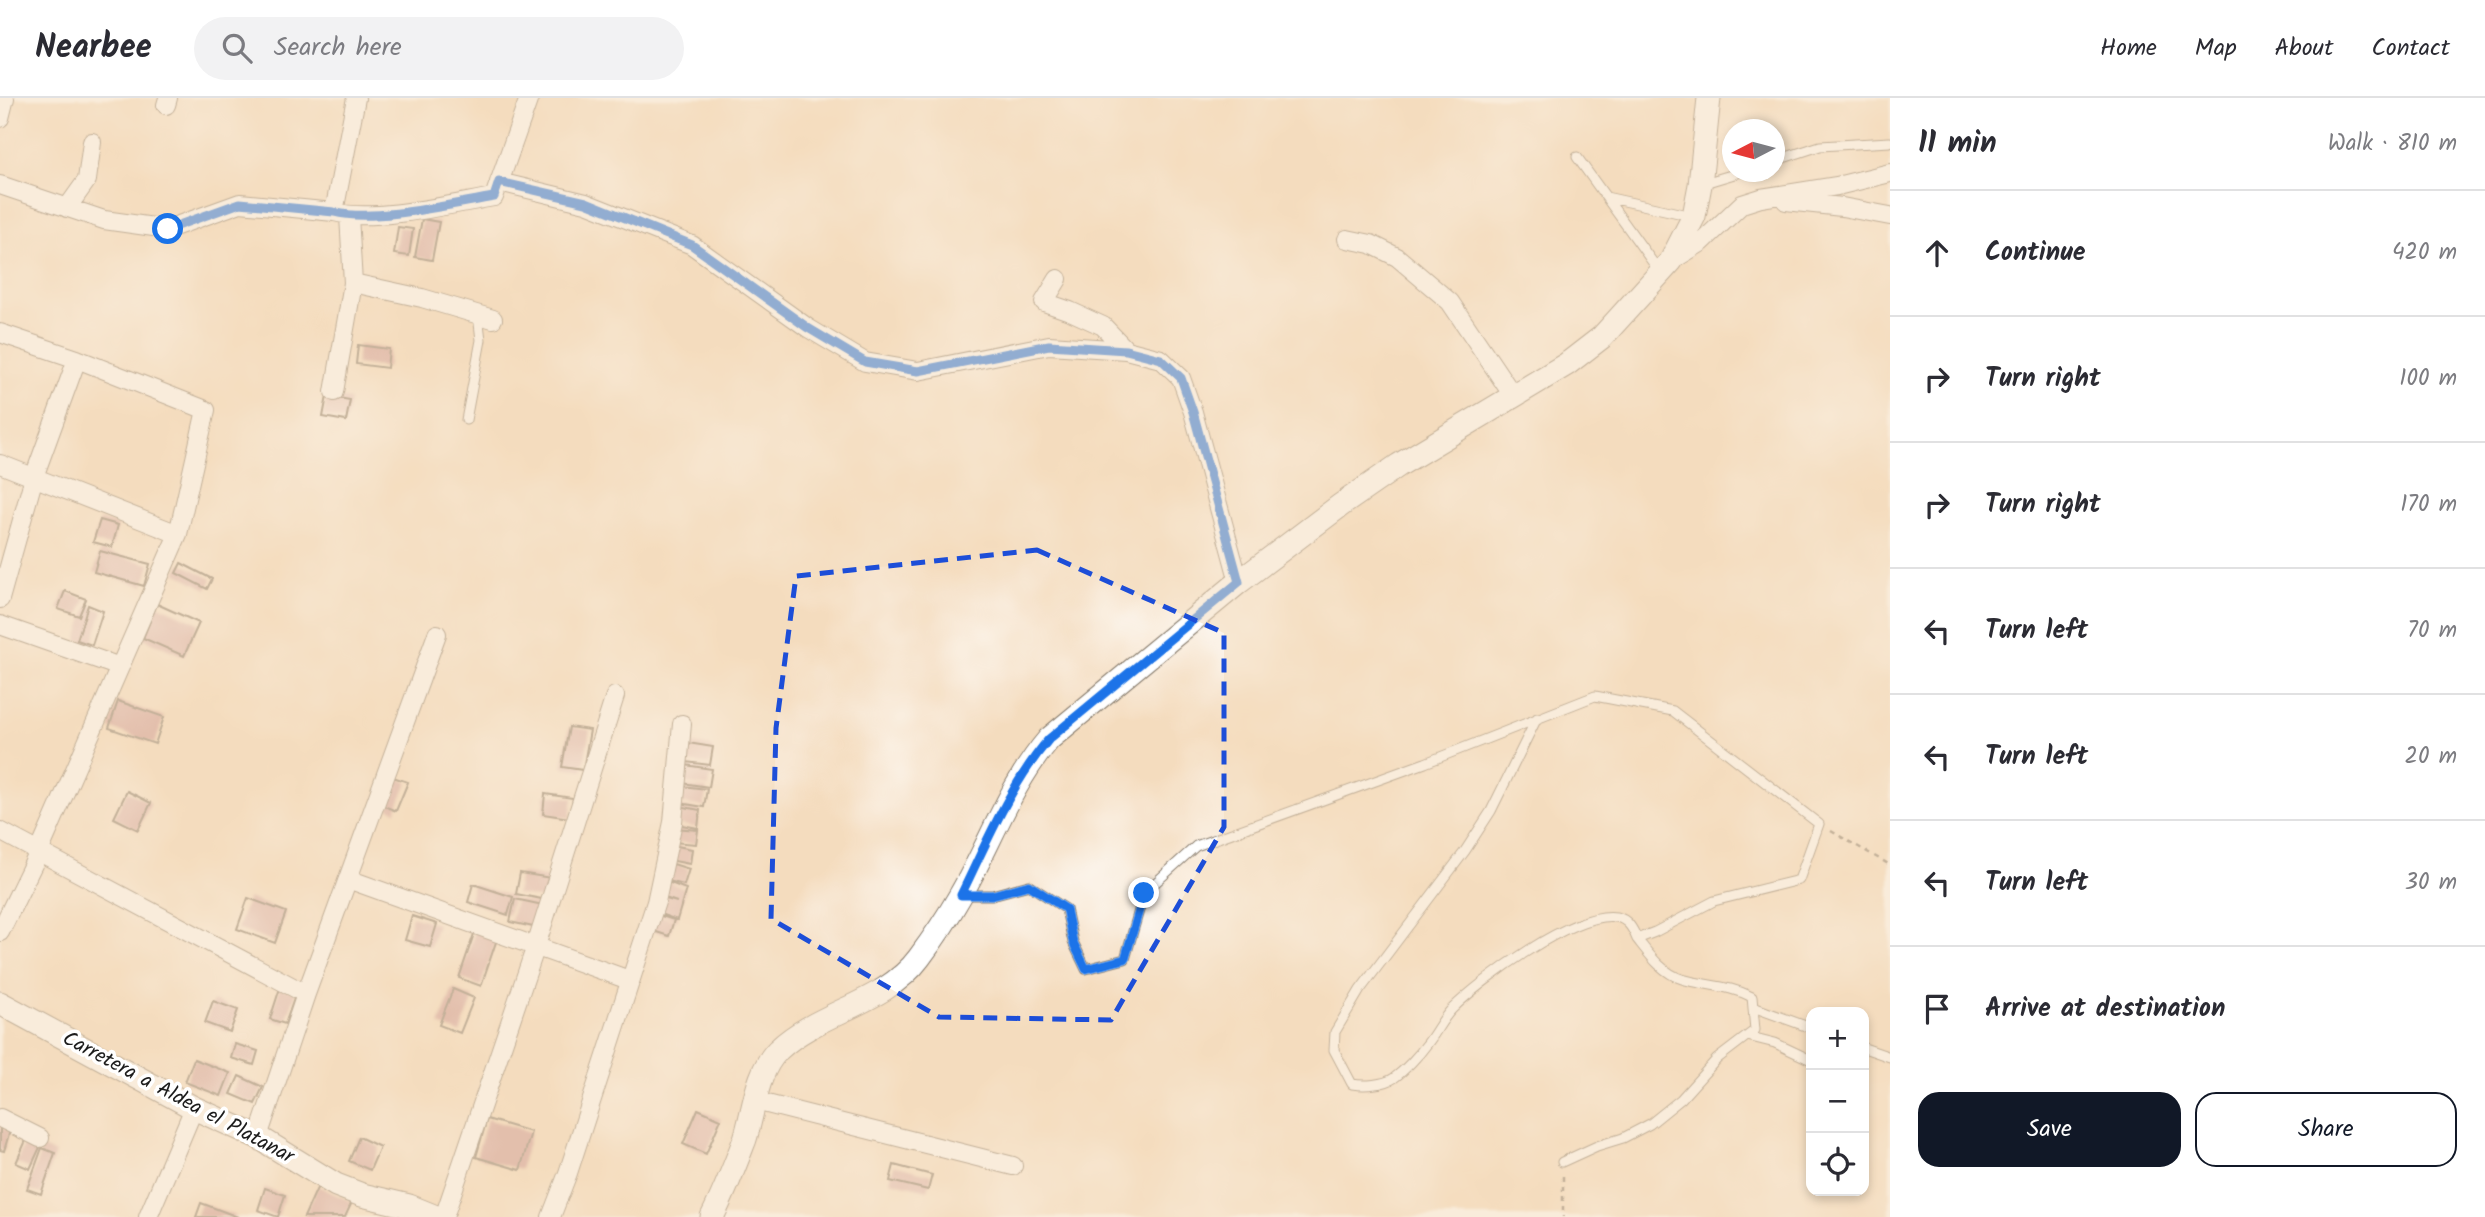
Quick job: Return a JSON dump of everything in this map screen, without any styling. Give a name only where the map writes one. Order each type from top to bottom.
[{"type":"street","points":[[0,118],[5,98]]},
{"type":"street","points":[[334,392],[353,283],[341,214],[356,98]]},
{"type":"street","points":[[0,185],[103,220],[168,229],[240,203],[341,214],[409,211],[494,197],[529,98]]},
{"type":"street","points":[[712,1217],[745,1137],[764,1072],[777,1051],[816,1024],[898,980],[918,960],[961,895],[1015,787],[1049,739],[1239,582],[1399,465],[1567,364],[1602,337],[1666,266],[1694,216],[1709,98]]},
{"type":"street","points":[[67,208],[89,189],[87,180],[92,142]]},
{"type":"street","points":[[1666,266],[1702,242],[1742,204],[1761,198],[1837,187],[1890,173]]},
{"type":"street","points":[[499,182],[586,202],[692,245],[808,328],[865,362],[918,371],[1049,345],[1126,350],[1161,359],[1181,378],[1193,412],[1239,582]]},
{"type":"street","points":[[1761,198],[1842,207],[1890,216]]},
{"type":"street","points":[[1347,239],[1371,244],[1397,257],[1450,302],[1514,397]]},
{"type":"street","points":[[1058,279],[1044,302],[1103,326],[1126,350]]},
{"type":"street","points":[[353,283],[486,316]]},
{"type":"street","points":[[0,333],[77,359],[206,410],[178,534],[39,852],[0,932]]},
{"type":"street","points":[[0,599],[34,477],[77,359]]},
{"type":"street","points":[[0,464],[178,534]]},
{"type":"street","points":[[0,625],[120,667]]},
{"type":"street","points":[[258,1136],[306,994],[437,634]]},
{"type":"street","points":[[444,1217],[536,946],[615,696]]},
{"type":"street","points":[[551,1217],[568,1173],[656,902],[666,864],[674,811],[682,724]]},
{"type":"street","points":[[0,831],[306,994]]},
{"type":"street","points":[[348,879],[629,980]]},
{"type":"street","name":"Carretera a Aldea el Platanar","points":[[0,1003],[194,1108],[258,1136],[350,1192],[409,1206],[436,1217]]},
{"type":"street","points":[[755,1101],[1013,1166]]},
{"type":"street","points":[[149,1217],[194,1108]]},
{"type":"street","points":[[0,1118],[40,1138]]},
{"type":"lane","points":[[1785,157],[1820,146],[1890,142]]},
{"type":"lane","points":[[1577,157],[1606,197],[1666,266]]},
{"type":"lane","points":[[1700,185],[1722,178]]},
{"type":"lane","points":[[1606,197],[1694,216]]},
{"type":"lane","points":[[466,420],[486,316]]},
{"type":"lane","points":[[961,895],[992,895],[1029,885],[1066,909],[1073,942],[1086,969],[1112,964],[1125,959],[1144,893],[1196,846],[1399,772],[1595,696],[1673,711],[1819,824],[1800,880],[1714,901],[1636,939]]},
{"type":"lane","points":[[1537,718],[1491,811],[1465,851],[1360,990],[1335,1032],[1334,1050],[1352,1084],[1363,1086],[1392,1080],[1426,1047],[1450,1010],[1531,947],[1594,918],[1618,917],[1632,926],[1636,939],[1659,966],[1681,979],[1739,990],[1752,997],[1755,1030],[1717,1059],[1681,1099],[1650,1124],[1623,1138],[1562,1162]]},
{"type":"lane","points":[[1753,1007],[1806,1026]]},
{"type":"lane","points":[[1747,1036],[1775,1043],[1806,1058]]},
{"type":"lane","points":[[1869,1050],[1890,1057]]},
{"type":"path","points":[[1819,824],[1890,865]]},
{"type":"path","points":[[1562,1162],[1563,1217]]},
{"type":"highlighted area","points":[[1037,550],[1224,633],[1224,827],[1111,1020],[939,1017],[771,919],[776,728],[796,576]]},
{"type":"building","points":[[422,219],[439,222],[432,260],[415,257]]},
{"type":"building","points":[[398,227],[413,229],[409,256],[394,254]]},
{"type":"building","points":[[358,345],[389,349],[387,368],[356,364]]},
{"type":"building","points":[[327,396],[350,400],[346,421],[323,417]]},
{"type":"building","points":[[100,520],[118,525],[112,547],[93,542]]},
{"type":"building","points":[[100,551],[150,564],[144,586],[94,572]]},
{"type":"building","points":[[181,563],[212,579],[207,589],[176,573]]},
{"type":"building","points":[[65,591],[86,599],[79,616],[58,609]]},
{"type":"building","points":[[157,604],[199,623],[184,656],[143,638]]},
{"type":"building","points":[[88,605],[103,611],[92,645],[77,640]]},
{"type":"building","points":[[118,701],[164,717],[155,744],[109,728]]},
{"type":"building","points":[[569,727],[590,730],[583,770],[562,767]]},
{"type":"building","points":[[688,743],[713,747],[710,765],[685,762]]},
{"type":"building","points":[[685,765],[712,769],[709,787],[682,783]]},
{"type":"building","points":[[390,776],[408,782],[396,811],[379,804]]},
{"type":"building","points":[[682,786],[707,789],[704,807],[679,803]]},
{"type":"building","points":[[127,791],[151,803],[138,830],[114,818]]},
{"type":"building","points":[[545,794],[573,798],[570,818],[543,814]]},
{"type":"building","points":[[679,806],[700,810],[698,828],[676,824]]},
{"type":"building","points":[[674,828],[698,830],[696,844],[673,842]]},
{"type":"building","points":[[672,845],[692,849],[690,864],[669,860]]},
{"type":"building","points":[[670,863],[689,869],[684,885],[665,880]]},
{"type":"building","points":[[520,873],[551,878],[547,900],[516,894]]},
{"type":"building","points":[[668,882],[686,889],[677,920],[657,913],[662,898],[677,902],[662,897]]},
{"type":"building","points":[[473,884],[513,897],[508,915],[468,902]]},
{"type":"building","points":[[248,898],[286,912],[275,943],[237,929]]},
{"type":"building","points":[[515,899],[543,905],[538,928],[510,922]]},
{"type":"building","points":[[655,914],[674,920],[669,936],[650,930]]},
{"type":"building","points":[[412,916],[437,924],[430,947],[405,940]]},
{"type":"building","points":[[476,928],[498,936],[481,986],[459,978]]},
{"type":"building","points":[[280,988],[296,993],[285,1024],[270,1019]]},
{"type":"building","points":[[453,989],[474,998],[460,1033],[439,1025]]},
{"type":"building","points":[[213,1001],[238,1010],[230,1032],[205,1023]]},
{"type":"building","points":[[235,1044],[258,1051],[254,1065],[231,1058]]},
{"type":"building","points":[[194,1059],[230,1073],[221,1096],[185,1082]]},
{"type":"building","points":[[239,1076],[263,1087],[255,1104],[231,1094]]},
{"type":"building","points":[[698,1109],[721,1119],[706,1154],[683,1144]]},
{"type":"building","points":[[487,1119],[531,1132],[520,1170],[476,1157]]},
{"type":"building","points":[[0,1128],[10,1130],[4,1151],[0,1150]]},
{"type":"building","points":[[359,1137],[380,1147],[370,1170],[349,1161]]},
{"type":"building","points":[[27,1138],[41,1145],[30,1169],[16,1163]]},
{"type":"building","points":[[42,1148],[55,1153],[41,1194],[27,1189]]},
{"type":"building","points":[[894,1165],[932,1175],[928,1190],[890,1181]]},
{"type":"building","points":[[318,1186],[352,1202],[345,1217],[304,1217]]},
{"type":"building","points":[[265,1188],[285,1195],[278,1217],[258,1210]]},
{"type":"building","points":[[201,1203],[238,1217],[196,1217]]},
{"type":"route","points":[[168,229],[240,203],[334,212],[349,216],[409,211],[494,197],[499,182],[586,202],[692,245],[808,328],[865,362],[918,371],[1049,345],[1126,350],[1161,359],[1181,378],[1193,412],[1239,582],[1049,739],[1015,787],[961,895],[992,895],[1029,885],[1066,909],[1073,942],[1086,969],[1099,968],[1125,959],[1144,893]]}]
